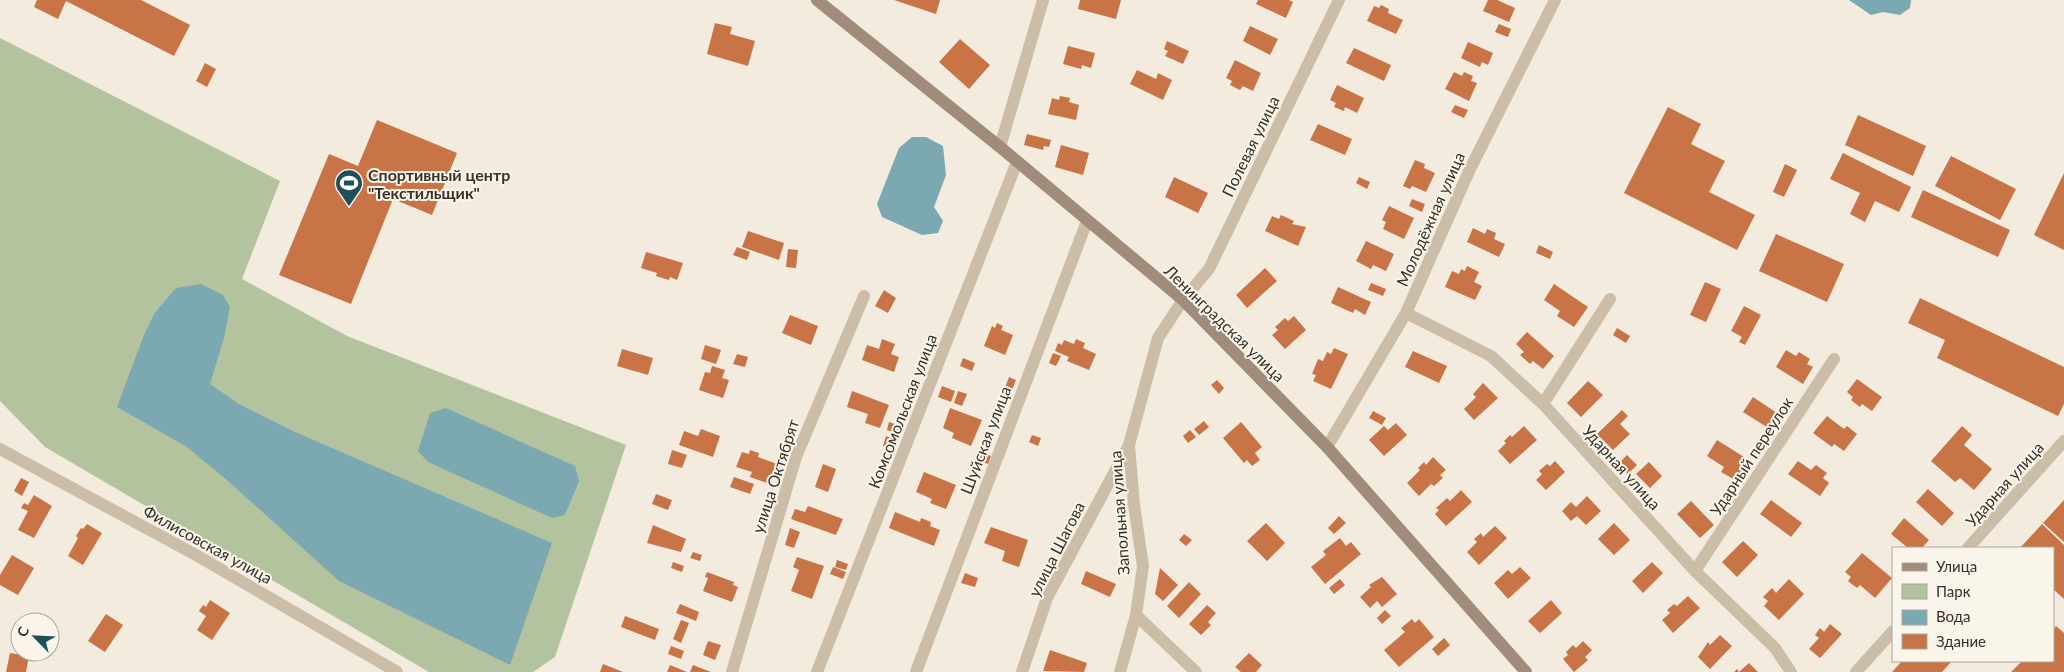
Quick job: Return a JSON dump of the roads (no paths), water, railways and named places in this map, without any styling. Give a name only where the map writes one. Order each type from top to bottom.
[{"type":"street","name":"Ленинградская улица","points":[[817,0],[1000,147],[1183,300],[1327,447],[1526,672]]},
{"type":"street","points":[[1000,147],[1043,0]]},
{"type":"street","name":"Полевая улица","points":[[1183,300],[1209,269],[1339,0]]},
{"type":"street","name":"Молодёжная улица","points":[[1327,447],[1406,313],[1470,169],[1555,0]]},
{"type":"street","name":"Комсомольская улица","points":[[817,672],[1017,162]]},
{"type":"street","name":"Шуйская улица","points":[[916,672],[1087,221]]},
{"type":"street","name":"улица Октябрят","points":[[732,672],[796,456],[864,296]]},
{"type":"street","points":[[1543,404],[1610,299]]},
{"type":"street","name":"Запольная улица","points":[[1120,672],[1136,615],[1143,566],[1134,505],[1130,445],[1158,338],[1183,300]]},
{"type":"street","name":"Ударная улица","points":[[1406,313],[1491,356],[1543,404],[1694,571],[1775,648],[1791,672]]},
{"type":"street","name":"Ударный переулок","points":[[1694,571],[1834,359]]},
{"type":"street","name":"Ударная улица","points":[[1969,547],[2064,440]]},
{"type":"street","name":"улица Шагова","points":[[1022,672],[1047,598],[1130,445]]},
{"type":"street","name":"Филисовская улица","points":[[0,449],[196,555],[397,672]]},
{"type":"street","points":[[1136,615],[1196,672]]},
{"type":"street","points":[[1856,672],[1892,632]]},
{"type":"water","points":[[1849,0],[1911,0],[1910,8],[1900,15],[1883,12],[1871,15]]},
{"type":"water","points":[[912,137],[926,137],[943,146],[946,175],[934,207],[943,221],[938,233],[922,235],[882,217],[877,204],[899,148]]},
{"type":"water","points":[[201,284],[223,295],[230,307],[224,338],[210,384],[239,404],[295,432],[552,543],[510,665],[339,581],[227,480],[187,447],[117,407],[144,335],[154,314],[176,288]]},
{"type":"water","points":[[446,408],[575,466],[579,481],[565,515],[552,518],[428,462],[418,451],[430,413]]},
{"type":"place","name":"Спортивный центр \"Текстильщик\"","points":[[349,207]]}]
